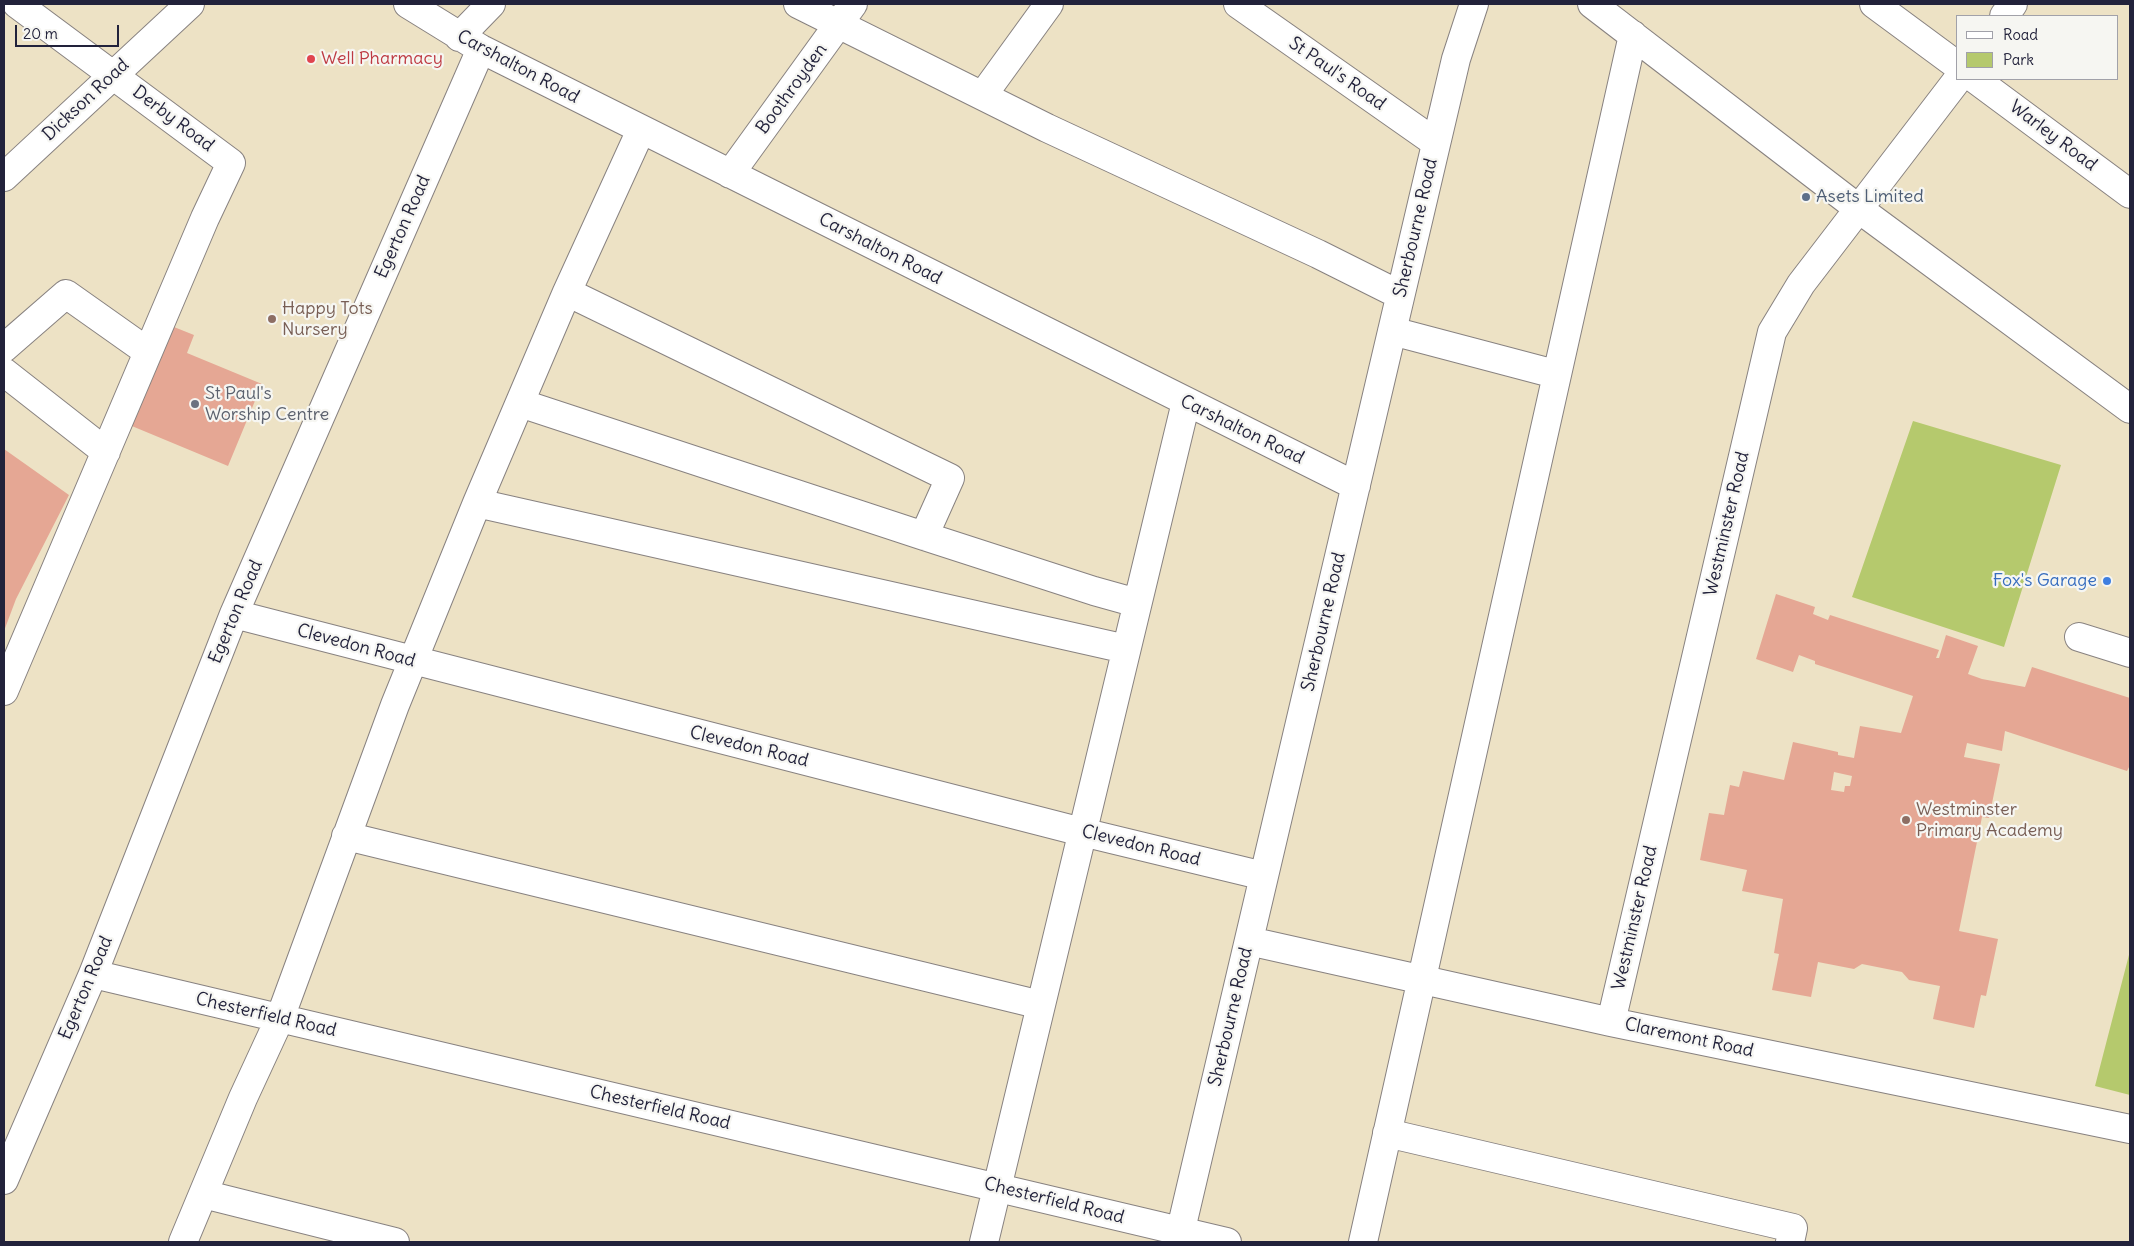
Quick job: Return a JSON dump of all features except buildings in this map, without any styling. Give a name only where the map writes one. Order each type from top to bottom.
[{"type":"street","name":"Derby Road","points":[[17,4],[231,163],[205,218],[148,352]]},
{"type":"street","name":"Dickson Road","points":[[4,177],[190,4]]},
{"type":"street","name":"Carshalton Road","points":[[408,4],[470,43],[641,130],[1356,486]]},
{"type":"street","points":[[470,43],[491,4]]},
{"type":"street","points":[[798,4],[846,14],[983,95],[1047,128],[1318,254],[1400,295]]},
{"type":"street","points":[[983,95],[1049,4]]},
{"type":"street","name":"St Paul's Road","points":[[1238,4],[1436,144]]},
{"type":"street","name":"Sherbourne Road","points":[[1180,1237],[1456,59],[1474,4]]},
{"type":"street","points":[[1592,4],[1859,209],[2130,409]]},
{"type":"street","points":[[1874,4],[1956,65]]},
{"type":"street","points":[[2005,15],[2013,4]]},
{"type":"street","name":"Boothroyden","points":[[730,174],[846,14]]},
{"type":"street","points":[[1362,1242],[1555,374],[1633,34]]},
{"type":"street","name":"Egerton Road","points":[[4,1180],[93,974],[234,614],[470,43]]},
{"type":"street","name":"Westminster Road","points":[[1611,1022],[1772,332],[1801,284],[1957,80]]},
{"type":"street","name":"Warley Road","points":[[1976,80],[2130,194]]},
{"type":"street","points":[[183,1242],[243,1098],[280,1018],[395,705],[477,503],[567,292],[641,130]]},
{"type":"street","points":[[567,292],[950,478],[924,536]]},
{"type":"street","points":[[4,348],[66,294],[148,352],[4,691]]},
{"type":"street","points":[[1392,331],[1555,374]]},
{"type":"street","points":[[4,372],[106,452]]},
{"type":"street","points":[[984,1242],[1186,402]]},
{"type":"street","points":[[520,403],[924,536],[1137,603]]},
{"type":"street","points":[[477,503],[1126,649]]},
{"type":"street","name":"Clevedon Road","points":[[234,614],[1082,832],[1264,876]]},
{"type":"street","points":[[2079,637],[2130,653]]},
{"type":"street","points":[[346,836],[1041,1005]]},
{"type":"street","name":"Claremont Road","points":[[1249,941],[1422,978],[1611,1022],[2130,1129]]},
{"type":"street","name":"Chesterfield Road","points":[[93,974],[997,1187],[1180,1237],[1227,1242]]},
{"type":"street","points":[[1387,1132],[1793,1228],[1790,1242]]},
{"type":"street","points":[[203,1194],[395,1242]]},
{"type":"green space","points":[[1913,421],[2061,465],[2004,647],[1852,597]]},
{"type":"green space","points":[[2130,951],[2130,1095],[2095,1086]]},
{"type":"place","name":"Well Pharmacy","points":[[311,59]]},
{"type":"place","name":"Asets Limited","points":[[1806,197]]},
{"type":"place","name":"Happy Tots Nursery","points":[[272,319]]},
{"type":"place","name":"St Paul's Worship Centre","points":[[195,404]]},
{"type":"place","name":"Fox's Garage","points":[[2107,581]]},
{"type":"place","name":"Westminster Primary Academy","points":[[1906,820]]}]
